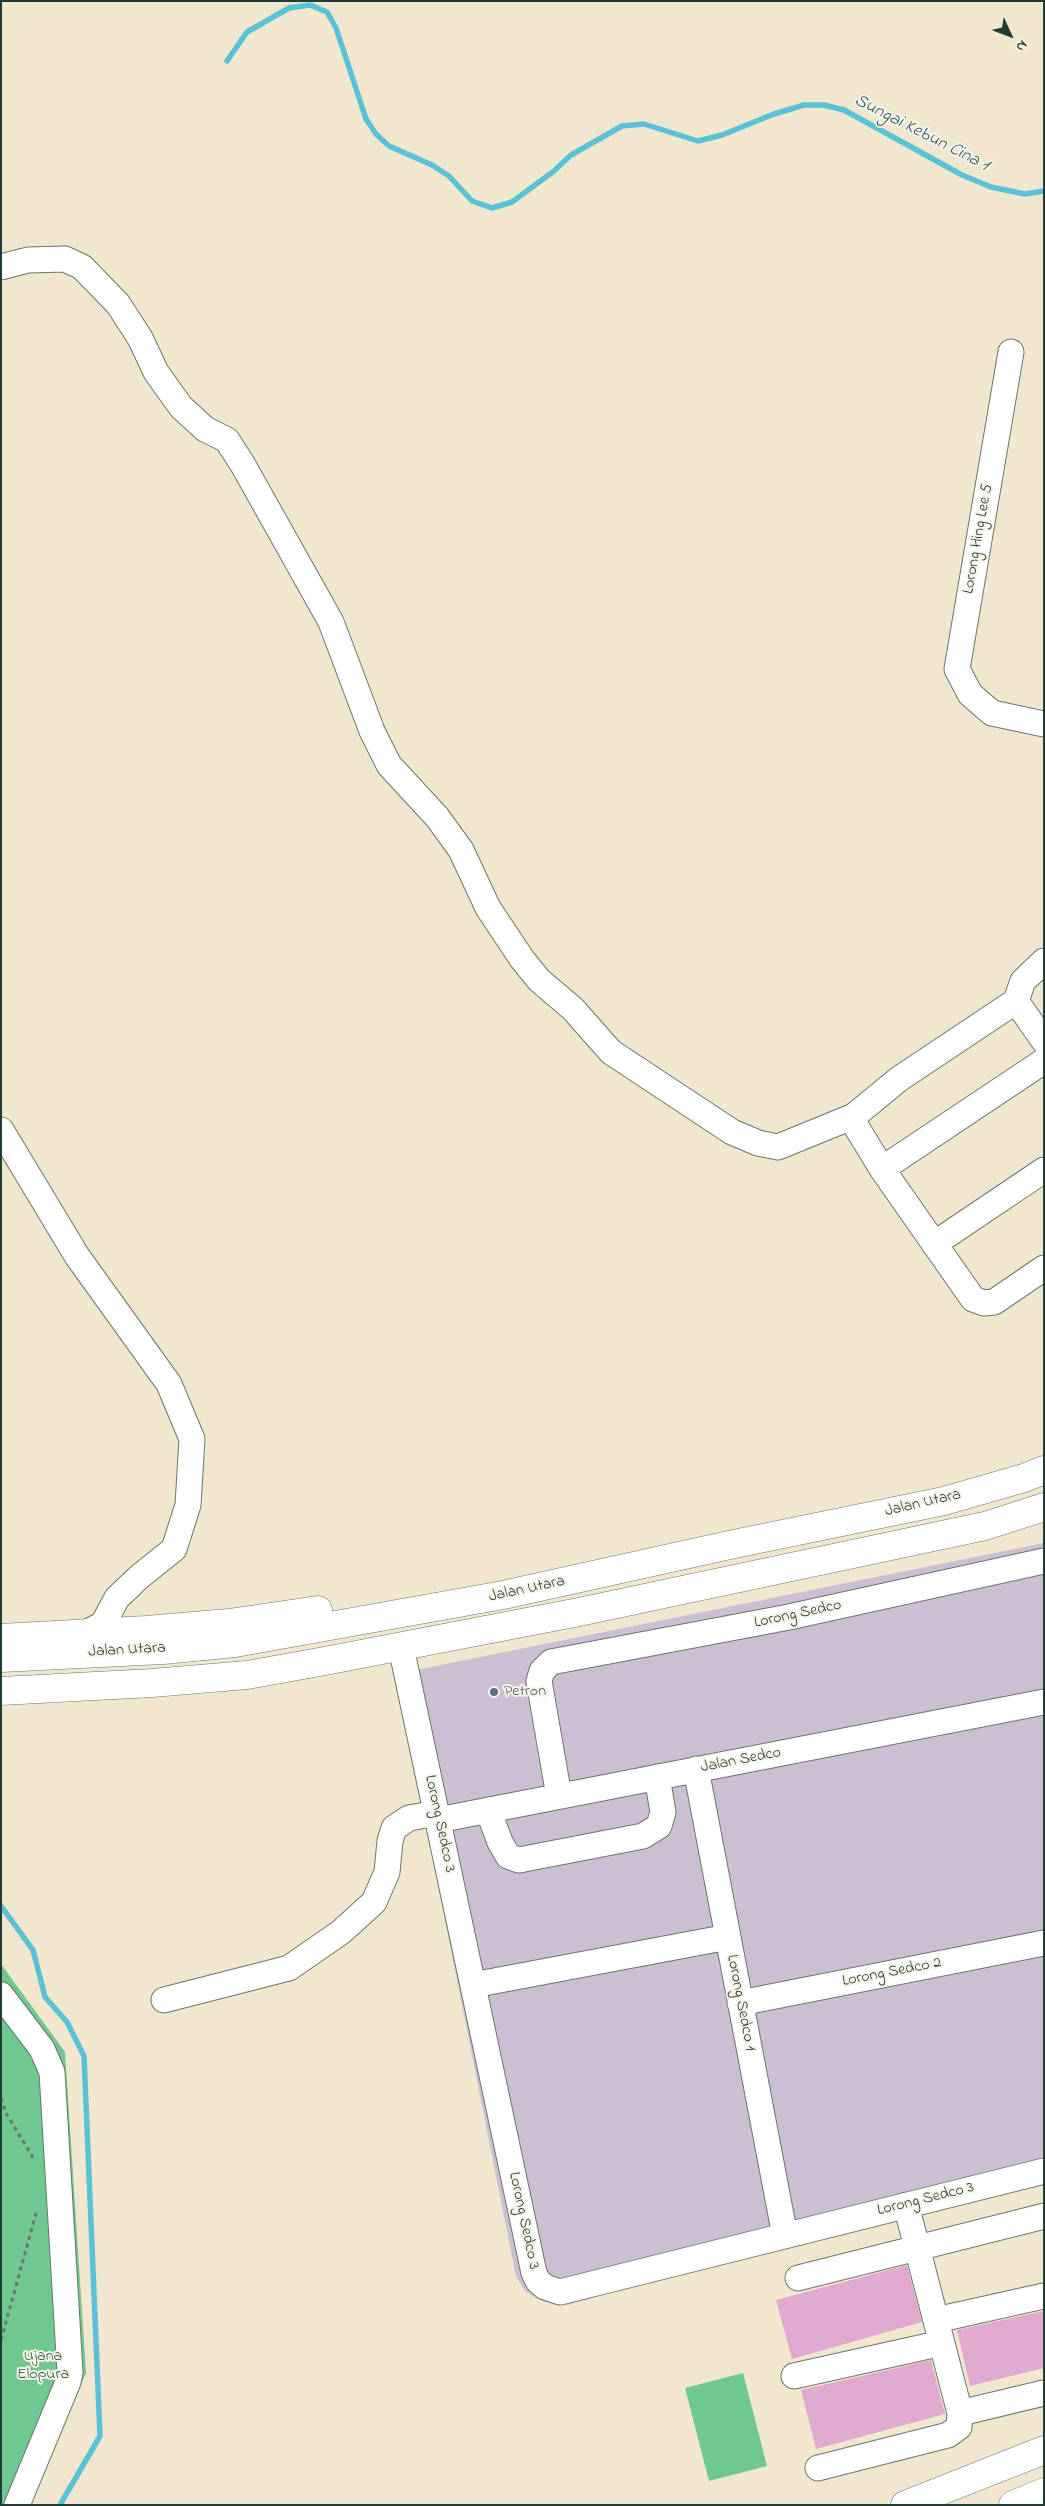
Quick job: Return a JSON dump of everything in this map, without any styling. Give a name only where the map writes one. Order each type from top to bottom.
[{"type":"main road","name":"Jalan Utara","points":[[1,1658],[84,1644],[235,1643],[407,1611],[502,1596],[734,1544],[944,1500],[1024,1478],[1044,1470]]},
{"type":"main road","name":"Jalan Utara","points":[[1,1691],[152,1683],[247,1675],[402,1647],[588,1610],[985,1526],[1044,1507]]},
{"type":"main road","points":[[1,1638],[84,1644],[88,1670],[99,1674],[252,1661],[325,1661]]},
{"type":"main road","points":[[905,2505],[1044,2450]]},
{"type":"street","points":[[6,265],[28,260],[66,259],[82,267],[118,304],[140,338],[156,372],[181,407],[205,429],[226,440],[247,473],[331,622],[372,731],[389,764],[437,817],[461,850],[488,908],[539,980],[573,1009],[611,1052],[732,1132],[758,1143],[778,1146],[854,1116],[899,1079],[1016,1001],[1023,981],[1044,961]]},
{"type":"street","name":"Lorong Hing Lee 5","points":[[1011,352],[957,669],[970,694],[992,713],[1044,724]]},
{"type":"street","points":[[1016,1001],[1044,1041]]},
{"type":"street","points":[[882,1169],[1044,1061]]},
{"type":"street","points":[[854,1116],[854,1123],[882,1169],[973,1299],[984,1303],[994,1302],[1044,1268]]},
{"type":"street","points":[[1,1130],[77,1256],[169,1384],[192,1440],[188,1505],[174,1549],[139,1577],[117,1598],[103,1624],[84,1644]]},
{"type":"street","points":[[934,1244],[1044,1170]]},
{"type":"street","name":"Lorong Sedco","points":[[559,1796],[539,1681],[542,1671],[551,1662],[789,1617],[1044,1561]]},
{"type":"street","name":"Lorong Sedco 3","points":[[402,1647],[534,2273],[538,2282],[545,2288],[560,2292],[1044,2171]]},
{"type":"street","name":"Jalan Sedco","points":[[164,2000],[289,1968],[341,1932],[374,1902],[387,1872],[390,1841],[394,1828],[410,1818],[488,1810],[1044,1702]]},
{"type":"street","name":"Lorong Sedco 1","points":[[696,1770],[784,2236]]},
{"type":"street","points":[[488,1810],[500,1842],[508,1856],[519,1860],[643,1836],[659,1826],[663,1812],[657,1777]]},
{"type":"street","points":[[473,1986],[728,1937]]},
{"type":"street","name":"Lorong Sedco 2","points":[[740,2003],[1044,1943]]},
{"type":"street","points":[[1,1995],[42,2049],[52,2072],[70,2372],[68,2382],[18,2505]]},
{"type":"street","points":[[818,2468],[948,2435],[959,2427],[960,2413],[906,2205]]},
{"type":"street","points":[[798,2278],[1044,2216]]},
{"type":"street","points":[[794,2376],[1044,2296]]},
{"type":"street","points":[[960,2413],[1044,2393]]},
{"type":"path","points":[[1,2098],[6,2113],[37,2166]]},
{"type":"path","points":[[1,2340],[40,2202]]},
{"type":"shaded area","points":[[1044,1543],[1044,2181],[756,2252],[567,2305],[553,2304],[538,2299],[525,2291],[516,2276],[396,1674]]},
{"type":"green space","name":"Ujana Elopura","points":[[1,1964],[65,2052],[86,2373],[27,2505],[1,2505]]},
{"type":"green space","points":[[743,2373],[767,2466],[709,2481],[685,2388]]},
{"type":"building","points":[[907,2265],[922,2322],[792,2359],[776,2300]]},
{"type":"building","points":[[1044,2311],[1044,2368],[970,2386],[957,2330]]},
{"type":"building","points":[[931,2360],[945,2414],[816,2449],[801,2390]]},
{"type":"waterway","name":"Sungai Kebun Cina 1","points":[[227,61],[247,32],[289,8],[310,5],[327,12],[336,28],[366,119],[376,134],[389,146],[432,165],[449,176],[472,201],[492,208],[512,202],[554,171],[571,155],[622,126],[644,124],[698,141],[722,135],[774,114],[804,105],[824,105],[844,110],[962,175],[991,187],[1025,194],[1044,191]]},
{"type":"waterway","points":[[1,1906],[33,1950],[45,1997],[67,2022],[84,2056],[100,2436],[60,2505]]},
{"type":"place","name":"Petron","points":[[494,1692]]}]
